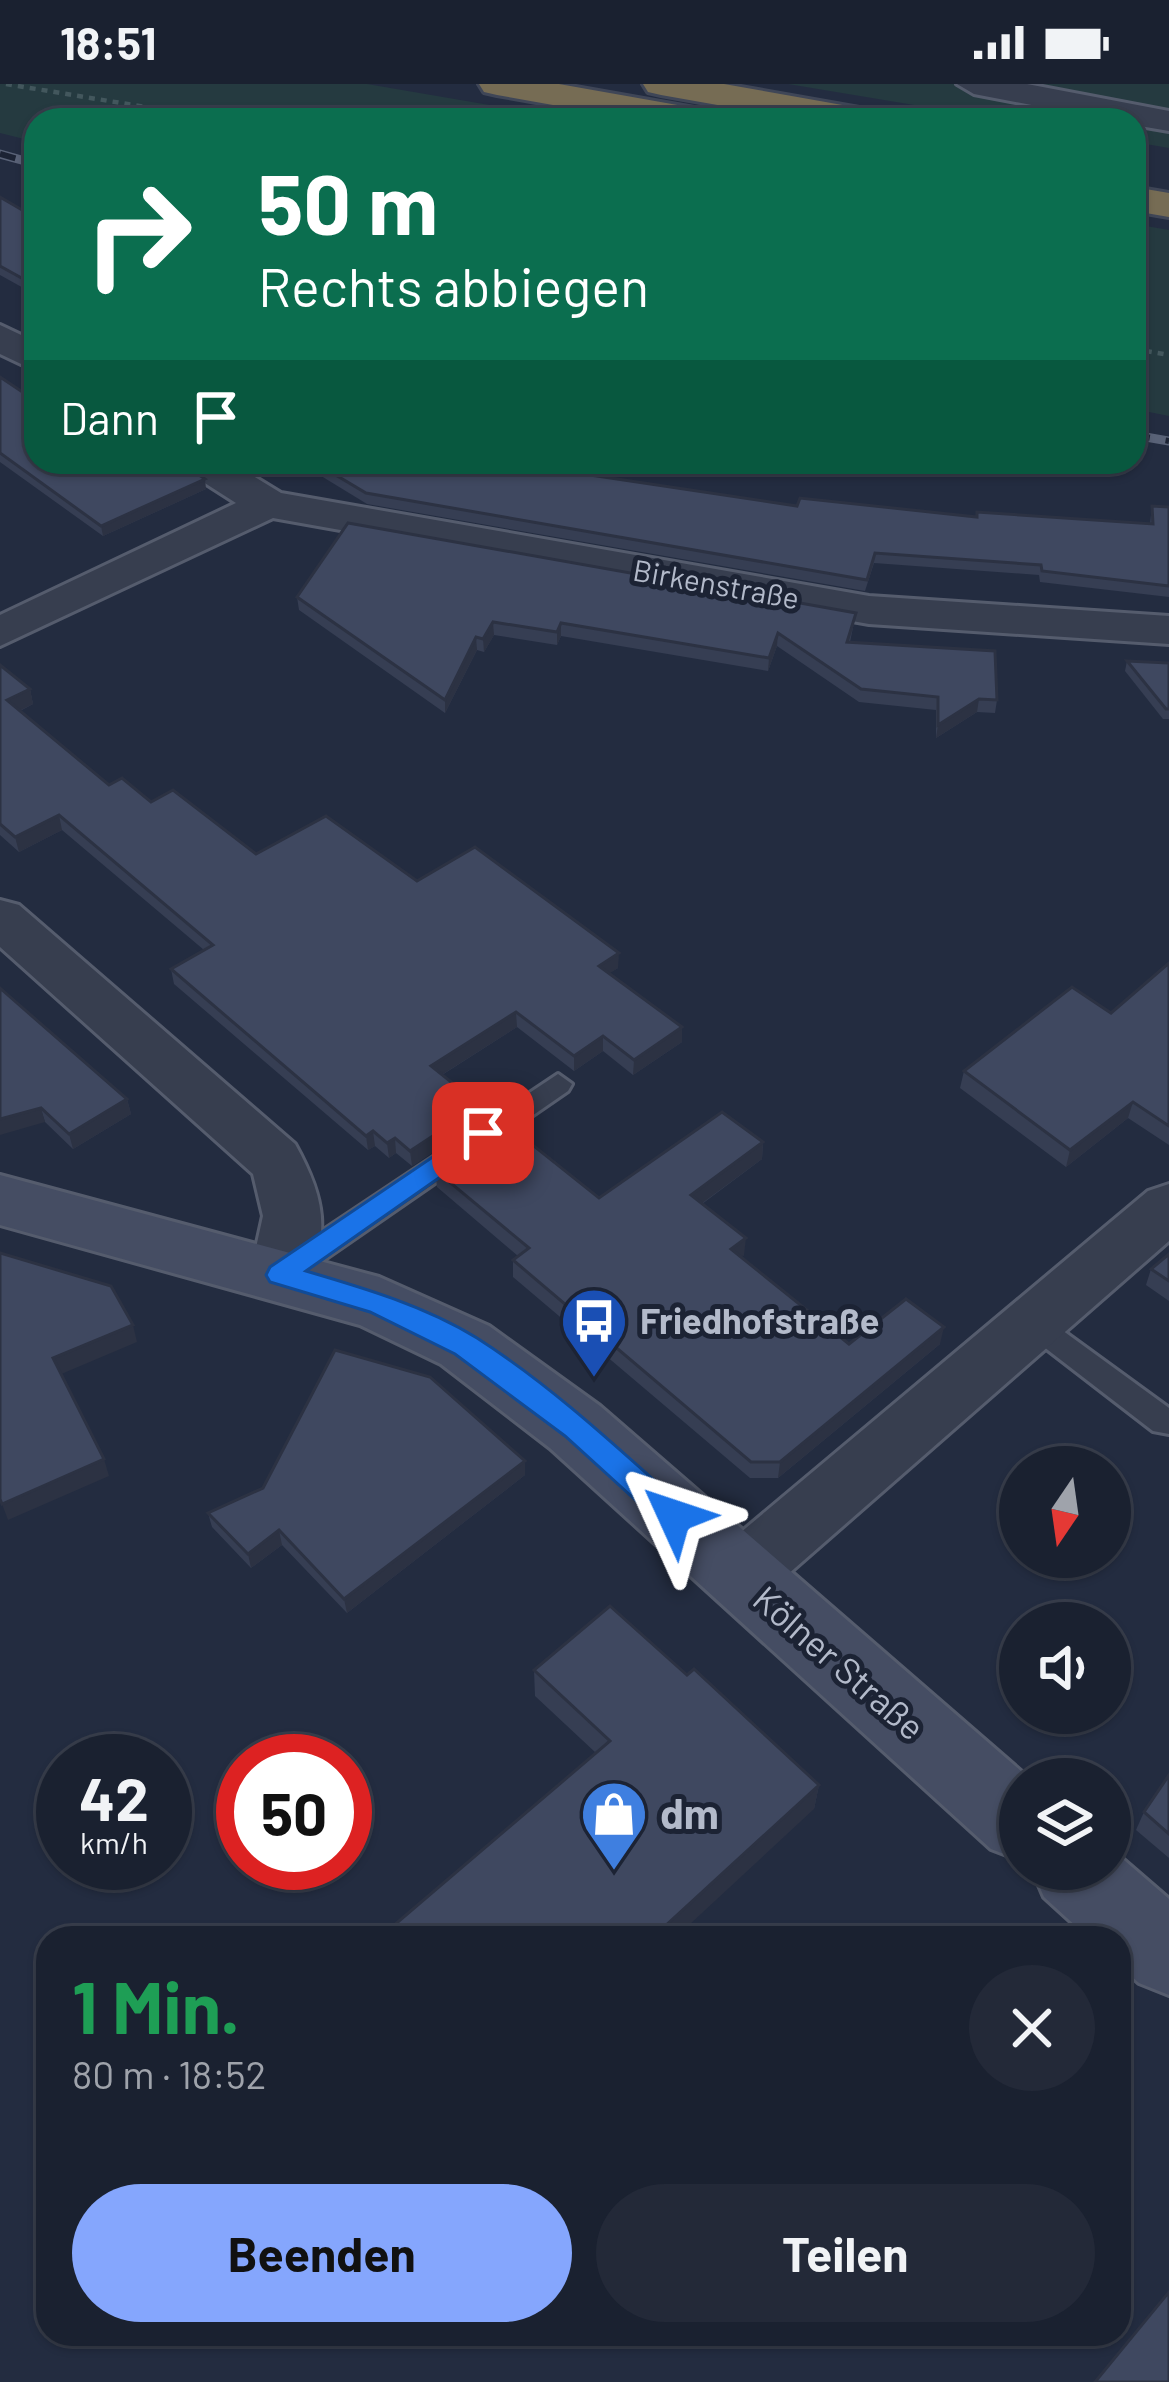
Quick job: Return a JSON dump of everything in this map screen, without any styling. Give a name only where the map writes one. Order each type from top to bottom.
[{"type":"highway","points":[[497,84],[632,108]]},
{"type":"highway","points":[[662,84],[797,108]]},
{"type":"main road","name":"Kölner Straße","points":[[0,1200],[379,1304],[465,1346],[575,1427],[999,1804]]},
{"type":"street","points":[[974,84],[1100,108]]},
{"type":"street","name":"Birkenstraße","points":[[220,474],[268,504],[852,608],[1014,623],[1169,630]]},
{"type":"street","points":[[0,632],[268,504]]},
{"type":"street","points":[[0,918],[274,1159],[290,1187],[296,1218],[280,1275]]},
{"type":"street","points":[[739,1575],[1169,1207]]},
{"type":"lane","points":[[280,1275],[558,1084]]},
{"type":"lane","points":[[1033,1321],[1164,1422]]},
{"type":"path","points":[[5,84],[151,108]]},
{"type":"green space","points":[[0,84],[367,84],[507,108],[24,108],[24,139],[0,133]]},
{"type":"green space","points":[[788,84],[1169,84],[1169,148],[1146,144],[1146,108],[932,108]]},
{"type":"green space","points":[[1146,226],[1169,230],[1169,416],[1146,411]]},
{"type":"building","points":[[0,197],[24,211],[24,279],[0,266]]},
{"type":"building","points":[[0,377],[24,393],[24,470],[0,453]]},
{"type":"building","points":[[29,474],[198,474],[205,479],[101,526]]},
{"type":"building","points":[[334,474],[584,474],[797,506],[800,498],[977,517],[977,512],[1153,524],[1152,506],[1169,507],[1169,586],[1042,571],[1041,565],[875,553],[867,580],[366,493]]},
{"type":"building","points":[[348,523],[856,613],[847,642],[995,651],[997,700],[979,699],[938,725],[938,697],[861,689],[778,633],[769,658],[561,623],[557,632],[493,622],[483,639],[476,637],[445,700],[297,597]]},
{"type":"building","points":[[1127,661],[1169,663],[1169,709],[1166,709]]},
{"type":"building","points":[[0,665],[30,689],[7,700],[109,785],[122,778],[151,802],[173,790],[256,854],[326,816],[417,881],[475,847],[619,953],[599,966],[682,1027],[634,1060],[603,1036],[574,1056],[516,1012],[431,1066],[480,1105],[410,1151],[395,1138],[387,1143],[373,1131],[366,1136],[171,969],[213,945],[59,815],[15,837],[0,824]]},
{"type":"building","points":[[1169,963],[1169,1126],[1133,1102],[1070,1150],[964,1071],[1072,987],[1111,1013]]},
{"type":"building","points":[[0,988],[127,1099],[69,1134],[41,1108],[0,1119]]},
{"type":"building","points":[[722,1112],[763,1142],[691,1195],[746,1238],[731,1249],[849,1344],[906,1299],[944,1327],[780,1462],[751,1462],[513,1260],[529,1248],[435,1170],[505,1123],[599,1198]]},
{"type":"building","points":[[0,1253],[111,1286],[133,1325],[53,1358],[104,1459],[2,1504],[0,1499]]},
{"type":"building","points":[[1169,1254],[1169,1281],[1151,1269]]},
{"type":"building","points":[[335,1350],[430,1377],[525,1461],[344,1599],[279,1530],[248,1554],[208,1513],[263,1488]]},
{"type":"building","name":"dm","points":[[610,1606],[687,1675],[694,1669],[819,1785],[665,1926],[393,1926],[610,1741],[534,1670]]},
{"type":"building","points":[[1169,1775],[1169,1834],[1144,1812]]},
{"type":"building","points":[[1169,2292],[1169,2382],[1095,2382],[1125,2346],[1131,2346],[1131,2338]]},
{"type":"railway","points":[[0,154],[24,161]]},
{"type":"railway","points":[[1146,437],[1169,441]]},
{"type":"place","name":"Friedhofstraße","points":[[594,1380]]},
{"type":"place","name":"dm","points":[[614,1873]]},
{"type":"route","points":[[483,1133],[280,1275],[403,1313],[465,1346],[575,1427],[674,1516]]}]
